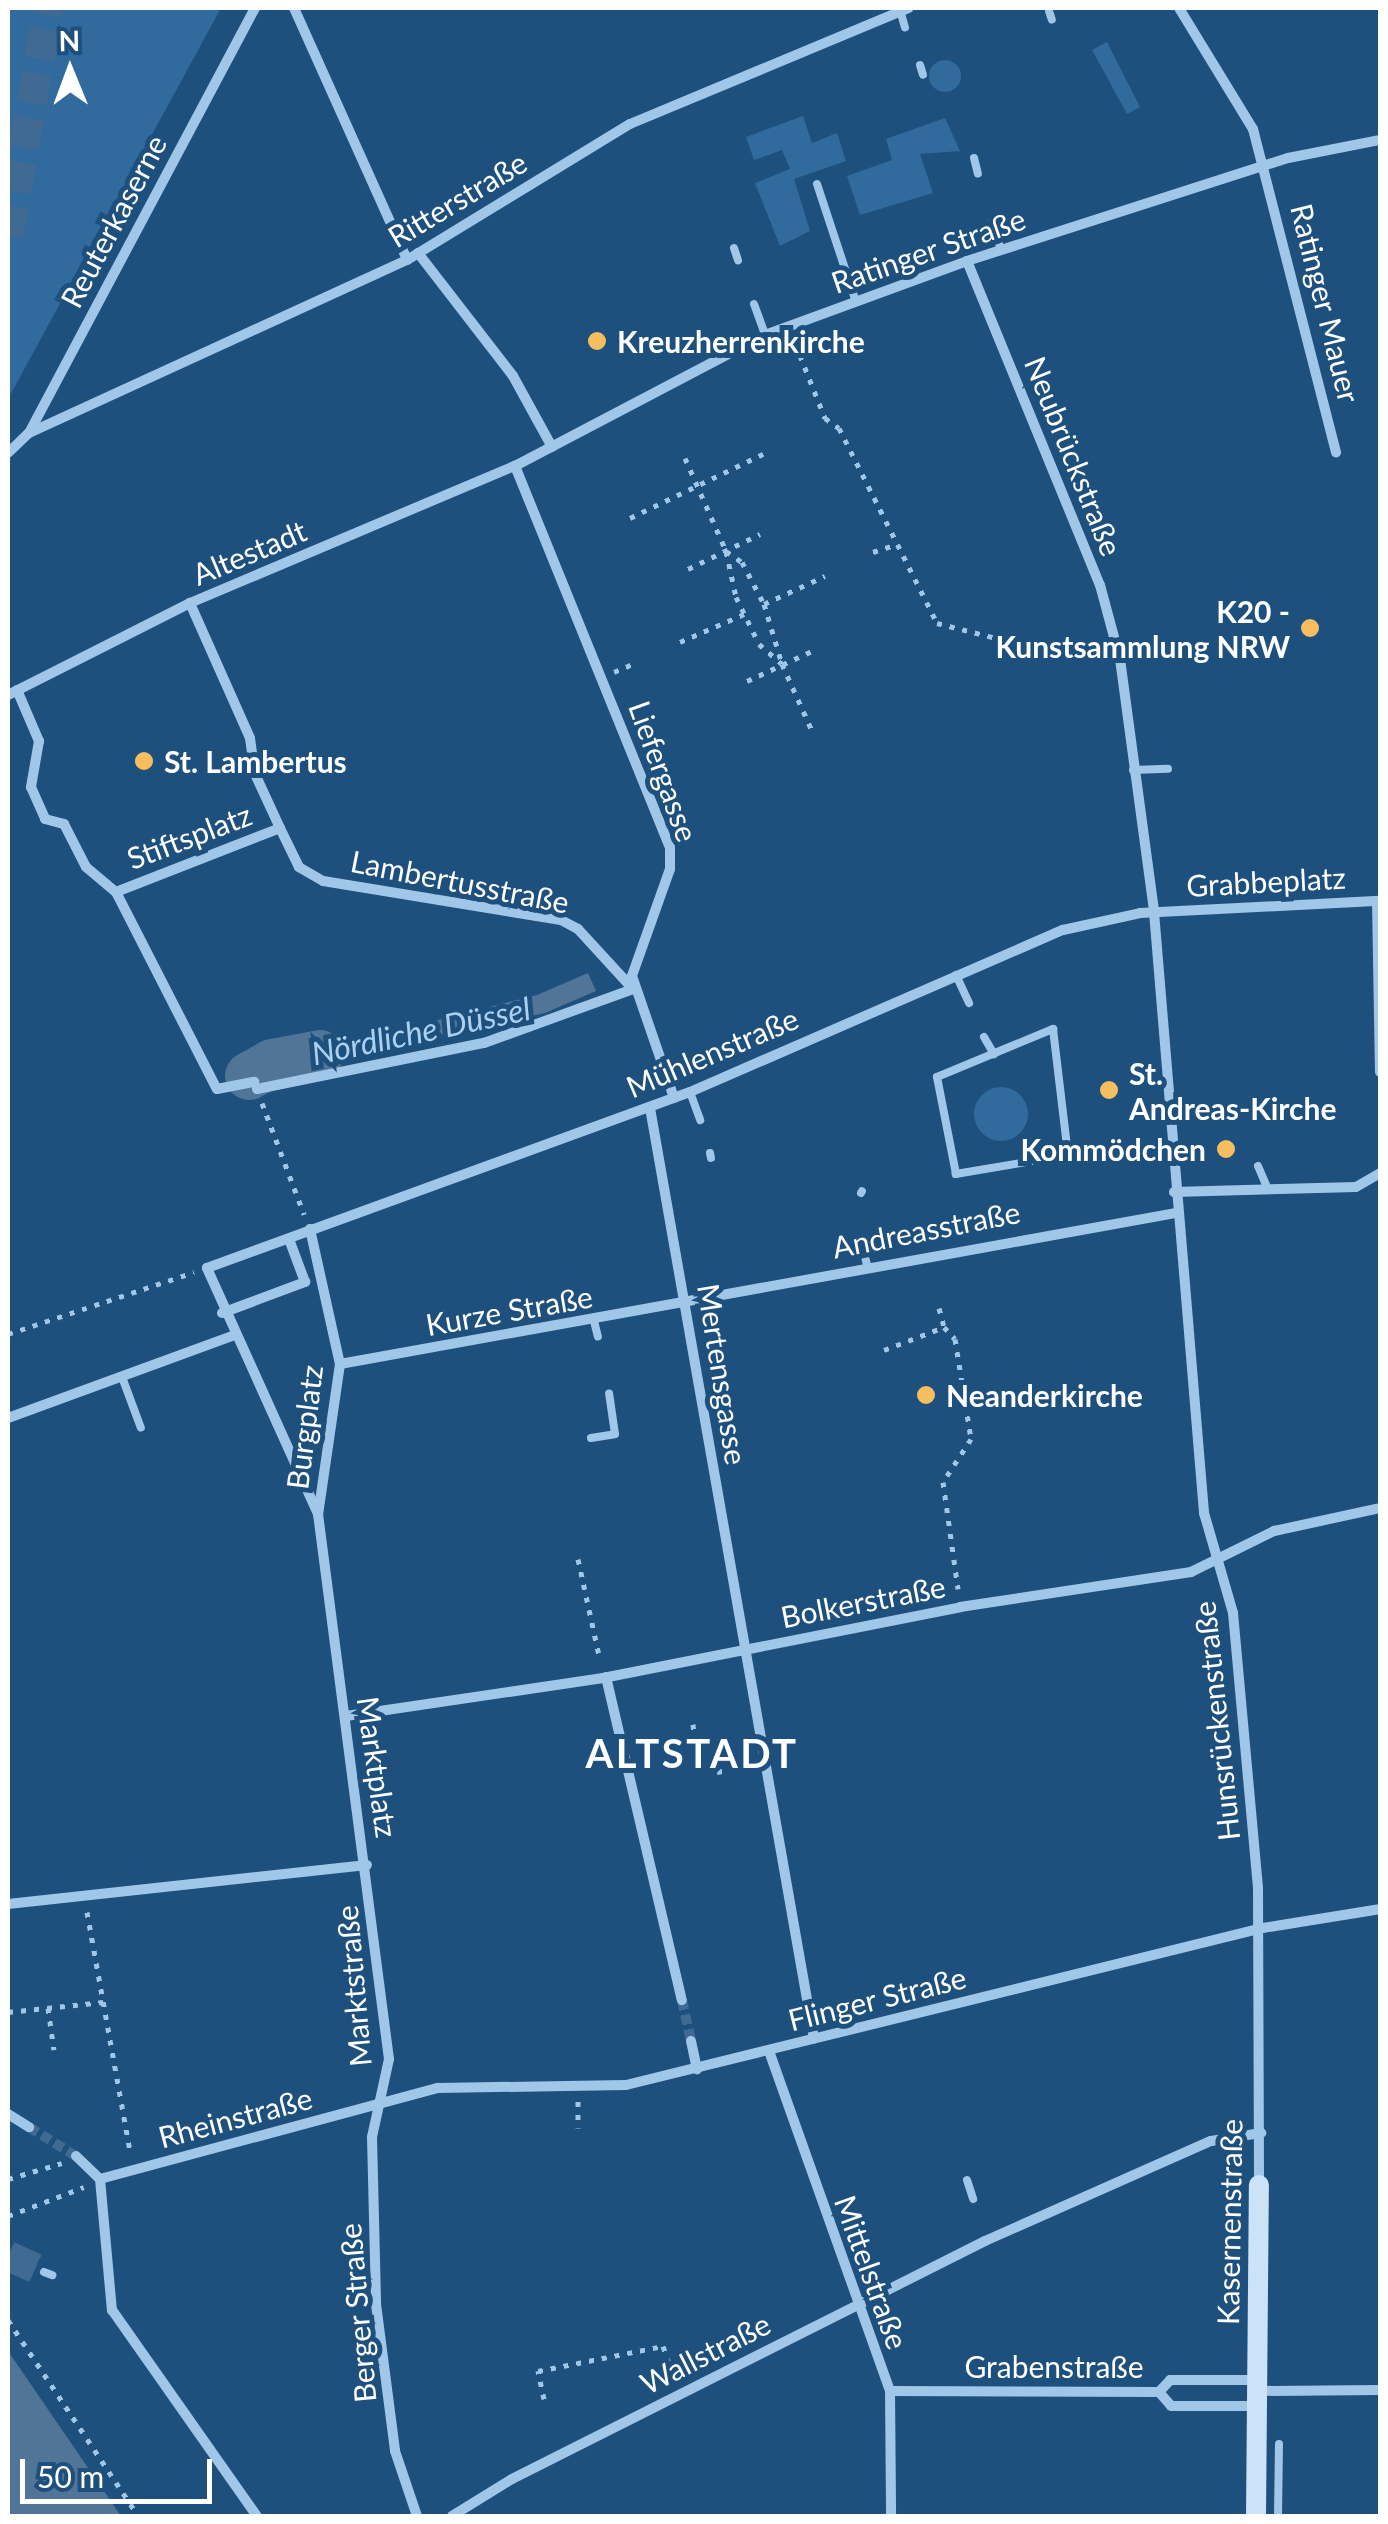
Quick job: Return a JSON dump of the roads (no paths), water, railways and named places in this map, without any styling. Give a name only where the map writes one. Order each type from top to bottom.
[{"type":"main road","name":"Kasernenstraße","points":[[1256,2516],[1259,2185]]},
{"type":"street","name":"Reuterkaserne","points":[[8,453],[28,433],[255,8]]},
{"type":"street","points":[[294,8],[413,257],[498,354],[552,448]]},
{"type":"street","name":"Ratinger Mauer","points":[[1179,8],[1252,128],[1336,453]]},
{"type":"street","name":"Ritterstraße","points":[[28,433],[413,257],[630,124],[904,9]]},
{"type":"street","name":"Ratinger Straße","points":[[515,466],[765,335],[967,261],[1264,166],[1380,140]]},
{"type":"street","name":"Neubrückstraße","points":[[967,261],[1100,585],[1120,659],[1154,912],[1174,1192]]},
{"type":"street","name":"Altestadt","points":[[12,693],[190,604],[515,466]]},
{"type":"street","name":"Liefergasse","points":[[515,466],[670,848],[670,869],[633,966],[632,989],[674,1098]]},
{"type":"street","name":"Stiftsplatz","points":[[12,693],[39,741],[31,787],[45,819],[64,824],[86,867],[116,892],[280,828],[255,774],[250,738],[190,604]]},
{"type":"street","name":"Lambertusstraße","points":[[280,828],[300,867],[323,881],[561,920],[578,928],[632,989]]},
{"type":"street","points":[[116,892],[217,1089],[255,1086],[484,1043],[632,989]]},
{"type":"street","points":[[1379,901],[1380,1072]]},
{"type":"street","name":"Grabbeplatz","points":[[1154,912],[1379,901]]},
{"type":"street","name":"Mühlenstraße","points":[[289,1239],[650,1108],[1063,930],[1154,912]]},
{"type":"street","name":"Mertensgasse","points":[[650,1108],[814,2040]]},
{"type":"street","points":[[1174,1192],[1266,1185],[1285,1192],[1356,1187],[1380,1174]]},
{"type":"street","name":"Hunsrückenstraße","points":[[1174,1192],[1204,1513],[1233,1613],[1260,1929]]},
{"type":"street","name":"Andreasstraße","points":[[687,1302],[867,1266],[1176,1213]]},
{"type":"street","name":"Burgplatz","points":[[310,1229],[340,1364],[318,1514]]},
{"type":"street","points":[[222,1313],[305,1282],[289,1239]]},
{"type":"street","name":"Burgplatz","points":[[289,1239],[206,1268],[232,1336],[318,1514],[338,1658]]},
{"type":"street","name":"Kurze Straße","points":[[340,1364],[687,1302]]},
{"type":"street","points":[[8,1418],[232,1336]]},
{"type":"street","name":"Bolkerstraße","points":[[346,1716],[604,1678],[960,1607],[1192,1572],[1220,1562],[1274,1531],[1380,1508]]},
{"type":"street","name":"Marktplatz","points":[[8,1904],[367,1864],[338,1658]]},
{"type":"street","points":[[604,1678],[682,2000]]},
{"type":"street","name":"Marktstraße","points":[[367,1864],[389,2059],[382,2103]]},
{"type":"street","name":"Flinger Straße","points":[[382,2103],[438,2088],[578,2088],[697,2068],[1260,1929],[1380,1909]]},
{"type":"street","name":"Kasernenstraße","points":[[1259,2185],[1260,1929]]},
{"type":"street","points":[[691,2041],[697,2068]]},
{"type":"street","name":"Mittelstraße","points":[[768,2050],[890,2391],[891,2516]]},
{"type":"street","name":"Rheinstraße","points":[[100,2179],[382,2103]]},
{"type":"street","name":"Berger Straße","points":[[382,2103],[372,2136],[376,2304],[395,2450],[416,2516]]},
{"type":"street","points":[[8,2114],[29,2127]]},
{"type":"street","name":"Wallstraße","points":[[452,2516],[983,2235],[1196,2146],[1261,2133]]},
{"type":"street","points":[[75,2156],[100,2179],[112,2310],[256,2516]]},
{"type":"street","name":"Grabenstraße","points":[[890,2391],[1159,2392],[1170,2380],[1256,2392]]},
{"type":"street","name":"Grabenstraße","points":[[1159,2392],[1170,2406],[1256,2392],[1380,2390]]},
{"type":"lane","points":[[904,9],[905,27]]},
{"type":"lane","points":[[920,65],[923,76]]},
{"type":"lane","points":[[974,158],[978,174]]},
{"type":"lane","points":[[817,184],[856,302]]},
{"type":"lane","points":[[992,221],[1002,250]]},
{"type":"lane","points":[[734,248],[738,260]]},
{"type":"lane","points":[[754,304],[765,335]]},
{"type":"lane","points":[[1133,770],[1168,769]]},
{"type":"lane","points":[[956,975],[969,1004]]},
{"type":"lane","points":[[1053,1029],[1068,1155],[956,1174],[937,1077],[992,1055],[1053,1029]]},
{"type":"lane","points":[[690,1092],[700,1120]]},
{"type":"lane","points":[[1258,1166],[1266,1185]]},
{"type":"lane","points":[[862,1246],[867,1266]]},
{"type":"lane","points":[[594,1321],[598,1337]]},
{"type":"lane","points":[[122,1377],[141,1428]]},
{"type":"lane","points":[[591,1438],[615,1434],[608,1393]]},
{"type":"lane","points":[[967,2180],[973,2199]]},
{"type":"lane","points":[[1278,2516],[1279,2444]]},
{"type":"water","points":[[588,973],[596,991],[545,1013],[260,1076],[248,1061],[282,1047],[387,1033],[537,995]]},
{"type":"water","points":[[8,2351],[121,2516],[8,2516]]},
{"type":"waterway","name":"Nördliche Düssel","points":[[249,1076],[272,1063],[320,1054]]},
{"type":"tunnel","points":[[8,236],[48,8]]},
{"type":"tunnel","points":[[682,2000],[691,2041]]},
{"type":"tunnel","points":[[29,2127],[76,2156]]},
{"type":"tunnel","points":[[8,2256],[44,2272]]},
{"type":"place","name":"Kreuzherrenkirche","points":[[597,341]]},
{"type":"place","name":"K20 - Kunstsammlung NRW","points":[[1310,628]]},
{"type":"place","name":"St. Lambertus","points":[[144,761]]},
{"type":"place","name":"St. Andreas-Kirche","points":[[1109,1090]]},
{"type":"place","name":"Kommödchen","points":[[1226,1149]]},
{"type":"place","name":"Neanderkirche","points":[[926,1395]]},
{"type":"district","name":"ALTSTADT","points":[[692,1753]]}]
